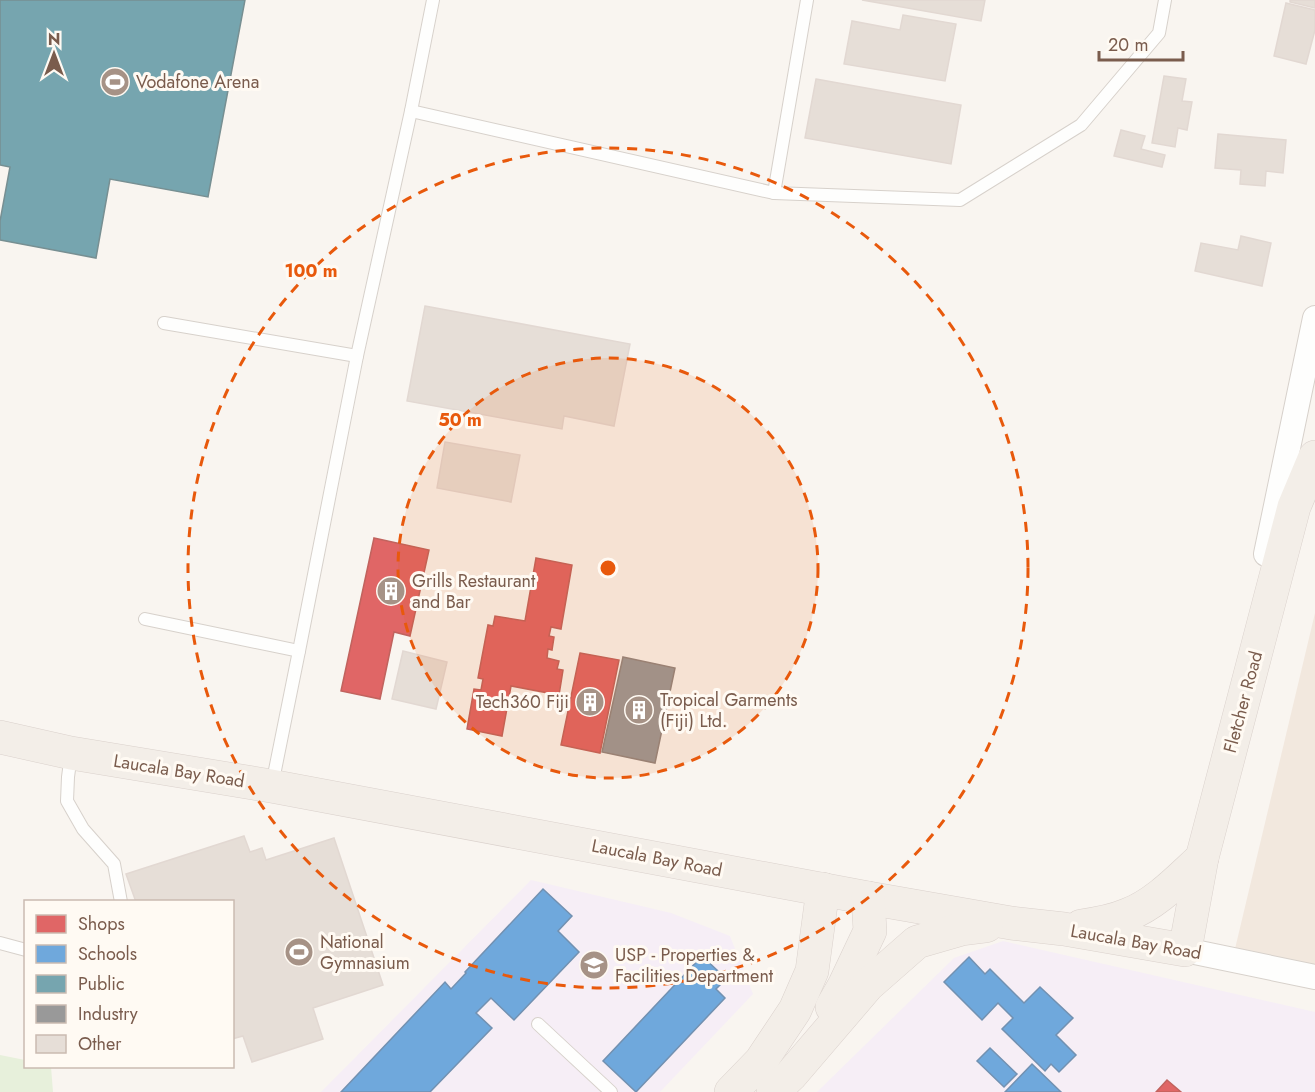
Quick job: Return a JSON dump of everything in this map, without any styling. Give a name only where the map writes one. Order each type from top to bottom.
[{"type":"main road","name":"Fletcher Road","points":[[1185,950],[1206,843],[1294,507],[1315,457]]},
{"type":"main road","name":"Laucala Bay Road","points":[[0,737],[71,753],[271,786],[823,890],[1011,923],[1064,928],[1185,950]]},
{"type":"main road","points":[[1064,928],[1091,925],[1118,918],[1143,907],[1173,885],[1206,843]]},
{"type":"main road","points":[[731,1092],[761,1061],[795,1010],[812,971],[823,890]]},
{"type":"main road","points":[[782,1084],[844,986],[870,931],[868,898]]},
{"type":"main road","points":[[782,1084],[868,985],[917,942],[962,928],[1011,923]]},
{"type":"street","points":[[1206,843],[1315,318]]},
{"type":"street","name":"Laucala Bay Road","points":[[1185,950],[1315,976]]},
{"type":"lane","points":[[271,786],[357,356],[433,0]]},
{"type":"lane","points":[[774,193],[807,0]]},
{"type":"lane","points":[[411,111],[774,193],[960,200],[1081,125],[1159,33],[1166,0]]},
{"type":"lane","points":[[164,323],[357,356]]},
{"type":"lane","points":[[145,619],[299,651]]},
{"type":"lane","points":[[71,753],[67,801],[83,829],[114,864],[121,900]]},
{"type":"lane","points":[[0,943],[24,949]]},
{"type":"lane","points":[[538,1024],[611,1092]]},
{"type":"shaded area","points":[[1315,613],[1315,968],[1234,953]]},
{"type":"shaded area","name":"USP - Properties & Facilities Department","points":[[531,880],[671,913],[730,936],[753,994],[660,1092],[321,1092]]},
{"type":"shaded area","points":[[1003,941],[1315,1012],[1315,1092],[817,1092],[954,958]]},
{"type":"green space","points":[[0,1055],[24,1060],[24,1068],[51,1068],[53,1092],[0,1092]]},
{"type":"building: Shops","name":"Grills Restaurant and Bar","points":[[374,538],[429,550],[410,636],[394,632],[380,699],[341,691]]},
{"type":"building: Shops","points":[[536,558],[572,565],[561,629],[551,627],[549,636],[554,637],[552,650],[548,649],[547,658],[559,661],[557,669],[563,670],[559,695],[511,686],[502,736],[467,729],[474,689],[481,690],[483,679],[478,678],[488,625],[493,626],[495,616],[525,621]]},
{"type":"building: Shops","name":"Tech360 Fiji","points":[[580,653],[619,660],[600,753],[561,745]]},
{"type":"building: Shops","points":[[1167,1080],[1181,1092],[1156,1092]]},
{"type":"building: Schools","points":[[543,889],[572,916],[558,931],[579,952],[514,1020],[491,998],[476,1013],[492,1028],[430,1092],[341,1092],[445,982],[451,989]]},
{"type":"building: Schools","points":[[702,956],[718,971],[714,975],[722,983],[716,989],[725,998],[636,1092],[603,1061]]},
{"type":"building: Schools","points":[[969,957],[985,974],[990,969],[1024,1003],[1040,987],[1073,1018],[1056,1035],[1076,1055],[1059,1072],[1051,1064],[1045,1071],[1002,1029],[1013,1018],[998,1003],[982,1020],[944,982]]},
{"type":"building: Schools","points":[[990,1048],[1017,1074],[1004,1087],[977,1061]]},
{"type":"building: Schools","points":[[1032,1064],[1061,1092],[1005,1092]]},
{"type":"building: Public","name":"Vodafone Arena","points":[[0,0],[245,0],[208,197],[110,179],[96,258],[0,240],[0,221],[10,167],[0,165]]},
{"type":"building: Industry","name":"Tropical Garments (Fiji) Ltd.","points":[[623,657],[675,668],[655,763],[602,752]]},
{"type":"building: Other","points":[[862,0],[985,0],[981,21]]},
{"type":"building: Other","points":[[1290,0],[1315,0],[1315,8],[1290,2]]},
{"type":"building: Other","points":[[1286,3],[1315,10],[1315,30],[1306,64],[1274,56]]},
{"type":"building: Other","points":[[903,15],[956,24],[945,81],[844,64],[852,21],[900,30]]},
{"type":"building: Other","points":[[1164,76],[1186,79],[1182,101],[1192,102],[1187,130],[1178,128],[1175,147],[1152,143]]},
{"type":"building: Other","points":[[816,79],[961,105],[951,164],[805,138]]},
{"type":"building: Other","points":[[1121,130],[1145,136],[1141,149],[1165,155],[1162,167],[1114,156]]},
{"type":"building: Other","points":[[1218,134],[1286,140],[1283,173],[1266,171],[1265,186],[1240,184],[1241,170],[1215,168]]},
{"type":"building: Other","points":[[1241,236],[1271,243],[1262,286],[1195,271],[1201,243],[1238,250]]},
{"type":"building: Other","points":[[425,306],[630,344],[614,426],[564,416],[562,429],[407,401]]},
{"type":"building: Other","points":[[445,442],[520,455],[511,502],[437,488]]},
{"type":"building: Other","points":[[403,651],[447,662],[436,709],[392,699]]},
{"type":"building: Other","name":"National Gymnasium","points":[[244,836],[250,852],[262,848],[266,860],[334,838],[383,985],[313,1008],[323,1039],[252,1062],[243,1036],[234,1038],[234,900],[135,900],[126,874]]},
{"type":"place","name":"Vodafone Arena","points":[[115,82]]},
{"type":"place","name":"Grills Restaurant and Bar","points":[[391,591]]},
{"type":"place","name":"Tech360 Fiji","points":[[590,702]]},
{"type":"place","name":"Tropical Garments (Fiji) Ltd.","points":[[639,710]]},
{"type":"place","name":"National Gymnasium","points":[[299,952]]},
{"type":"place","name":"USP - Properties & Facilities Department","points":[[594,965]]}]
